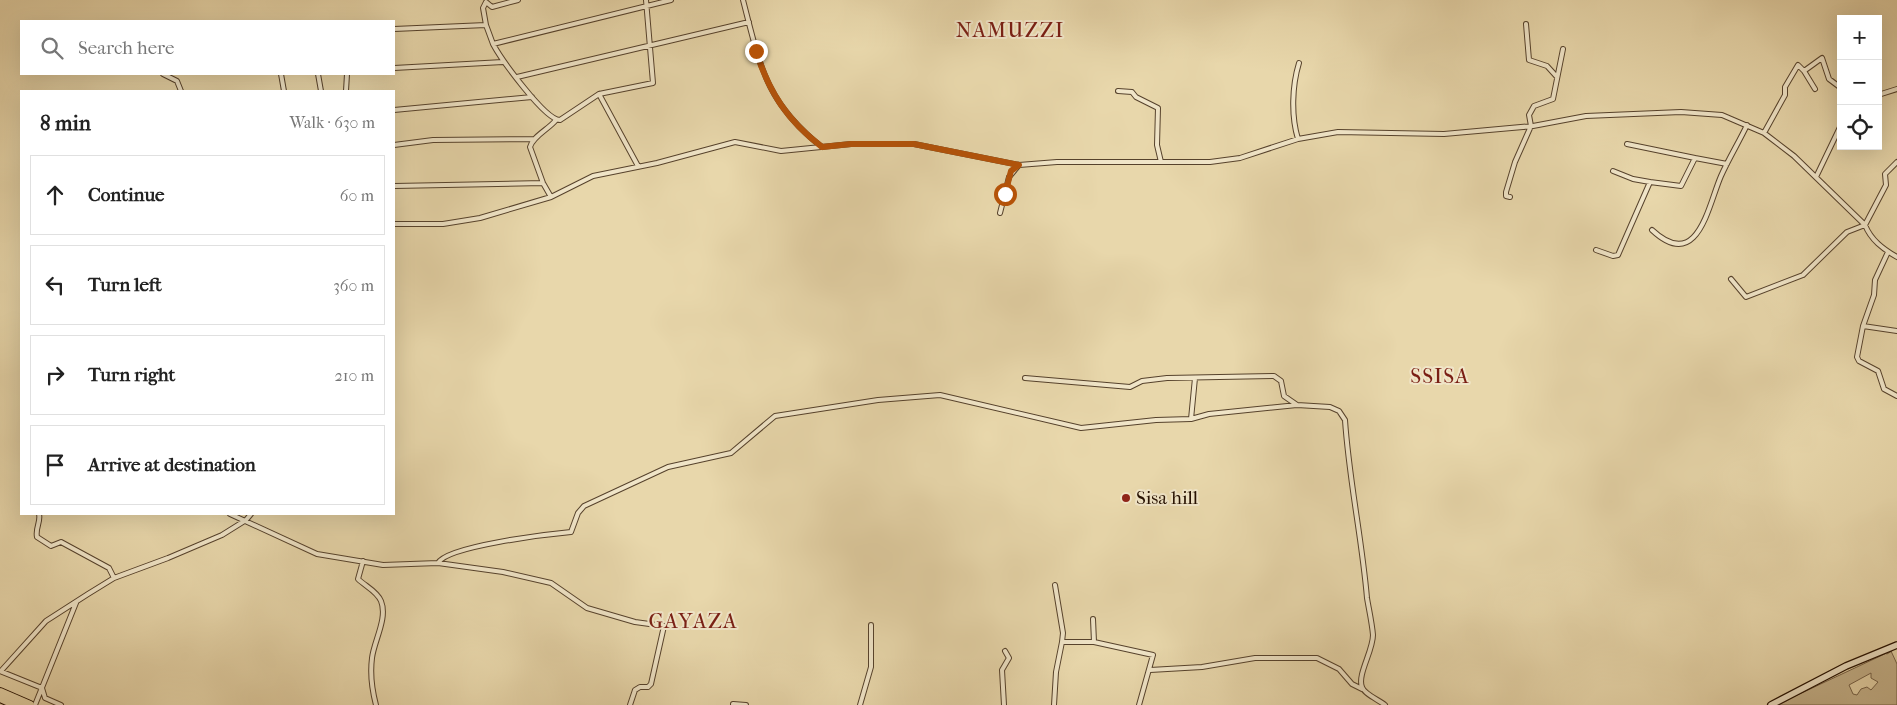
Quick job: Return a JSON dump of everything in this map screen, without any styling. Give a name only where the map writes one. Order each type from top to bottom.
[{"type":"highway","points":[[0,692],[30,705]]},
{"type":"highway","points":[[0,698],[16,705]]},
{"type":"main road","points":[[1771,705],[1846,666],[1897,645]]},
{"type":"street","points":[[518,0],[492,7],[486,2],[483,8],[486,25],[493,44],[503,62],[548,116],[556,120]]},
{"type":"street","points":[[551,197],[542,183],[530,150],[534,139],[548,130],[556,120],[566,117],[599,94],[653,83],[646,0]]},
{"type":"street","points":[[493,44],[671,0]]},
{"type":"street","points":[[743,0],[764,76],[772,91],[798,129],[822,147]]},
{"type":"street","points":[[517,77],[749,22]]},
{"type":"street","points":[[1526,24],[1529,60],[1547,66],[1557,77]]},
{"type":"street","points":[[395,29],[486,25]]},
{"type":"street","points":[[1510,197],[1506,196],[1506,192],[1515,162],[1531,126],[1529,115],[1534,106],[1553,99],[1563,49]]},
{"type":"street","points":[[1804,71],[1822,58],[1829,79],[1837,85]]},
{"type":"street","points":[[395,68],[503,62]]},
{"type":"street","points":[[1298,139],[1294,124],[1294,92],[1299,64]]},
{"type":"street","points":[[1764,132],[1785,95],[1784,90],[1796,67],[1800,65],[1815,88]]},
{"type":"street","points":[[165,75],[176,81],[180,90]]},
{"type":"street","points":[[281,75],[284,90]]},
{"type":"street","points":[[318,75],[321,90]]},
{"type":"street","points":[[346,90],[347,75]]},
{"type":"street","points":[[1882,93],[1897,89]]},
{"type":"street","points":[[1118,91],[1132,92],[1136,97],[1158,108],[1158,145],[1161,162]]},
{"type":"street","points":[[599,94],[638,166]]},
{"type":"street","points":[[395,110],[532,97]]},
{"type":"street","points":[[395,224],[443,224],[514,210],[551,197],[593,176],[735,142],[781,151],[851,144],[914,144],[1019,165],[1058,162],[1210,162],[1230,160],[1298,139],[1338,132],[1444,134],[1531,126],[1586,116],[1681,112],[1713,113],[1764,132],[1778,142],[1865,225],[1878,244],[1897,257]]},
{"type":"street","points":[[1652,230],[1660,238],[1672,242],[1687,243],[1694,238],[1704,224],[1726,164],[1748,125]]},
{"type":"street","points":[[1816,177],[1837,133]]},
{"type":"street","points":[[395,145],[433,140],[534,139]]},
{"type":"street","points":[[1627,144],[1726,164]]},
{"type":"street","points":[[1613,171],[1633,179],[1681,186],[1695,158]]},
{"type":"street","points":[[1731,279],[1746,297],[1787,282],[1809,271],[1847,232],[1865,225],[1886,185],[1885,174],[1897,162]]},
{"type":"street","points":[[1000,213],[1009,177],[1019,165]]},
{"type":"street","points":[[1596,250],[1618,255],[1650,182]]},
{"type":"street","points":[[395,186],[542,183]]},
{"type":"street","points":[[1888,252],[1875,280],[1874,295],[1859,341],[1858,360],[1878,371],[1884,389],[1897,396]]},
{"type":"street","points":[[1863,326],[1897,332]]},
{"type":"street","points":[[1025,378],[1130,387],[1144,381],[1167,378],[1244,375],[1274,376],[1281,380],[1284,396],[1297,405]]},
{"type":"street","points":[[1191,419],[1195,378]]},
{"type":"street","points":[[438,563],[442,557],[504,541],[535,534],[571,532],[581,509],[602,496],[621,490],[668,467],[731,453],[770,420],[784,414],[933,394],[1072,428],[1156,420],[1191,419],[1204,415],[1297,405],[1330,407],[1339,411],[1344,420],[1373,635],[1371,652],[1361,677],[1362,689]]},
{"type":"street","points":[[39,515],[41,519],[36,530],[37,537],[51,546],[61,542],[109,568],[114,578]]},
{"type":"street","points":[[233,515],[309,551],[383,565],[438,563],[503,572],[551,583],[587,608],[636,622],[664,626],[651,684],[648,687],[640,687],[635,690],[630,705]]},
{"type":"street","points":[[42,688],[0,671],[46,621],[114,578],[222,535],[246,520],[249,515]]},
{"type":"street","points":[[363,561],[358,579],[376,593],[382,603],[381,622],[372,658],[372,687],[376,705]]},
{"type":"street","points":[[1054,705],[1063,633],[1055,586]]},
{"type":"street","points":[[35,705],[76,603]]},
{"type":"street","points":[[1093,619],[1094,642]]},
{"type":"street","points":[[860,705],[871,666],[872,625]]},
{"type":"street","points":[[1062,642],[1094,642],[1154,655],[1139,705]]},
{"type":"street","points":[[1004,705],[1002,670],[1009,658],[1005,651]]},
{"type":"street","points":[[1150,670],[1196,667],[1256,658],[1317,658],[1339,669],[1352,684],[1385,705]]},
{"type":"street","points":[[42,688],[45,698],[61,705]]},
{"type":"street","points":[[734,704],[746,705]]},
{"type":"shaded area","points":[[1891,651],[1897,664],[1897,705],[1776,705]],"holes":[[[1871,673],[1871,678],[1878,682],[1871,690],[1867,687],[1861,689],[1857,695],[1853,694],[1849,685]]]},
{"type":"waterway","points":[[1887,654],[1892,651]]},
{"type":"place","name":"Sisa hill","points":[[1126,498]]},
{"type":"district","name":"NAMUZZI","points":[[1010,30]]},
{"type":"district","name":"SSISA","points":[[1440,376]]},
{"type":"district","name":"GAYAZA","points":[[693,621]]},
{"type":"route","points":[[756,51],[764,76],[784,110],[798,129],[822,147],[851,144],[914,144],[1019,165],[1011,171],[1005,194]]}]
